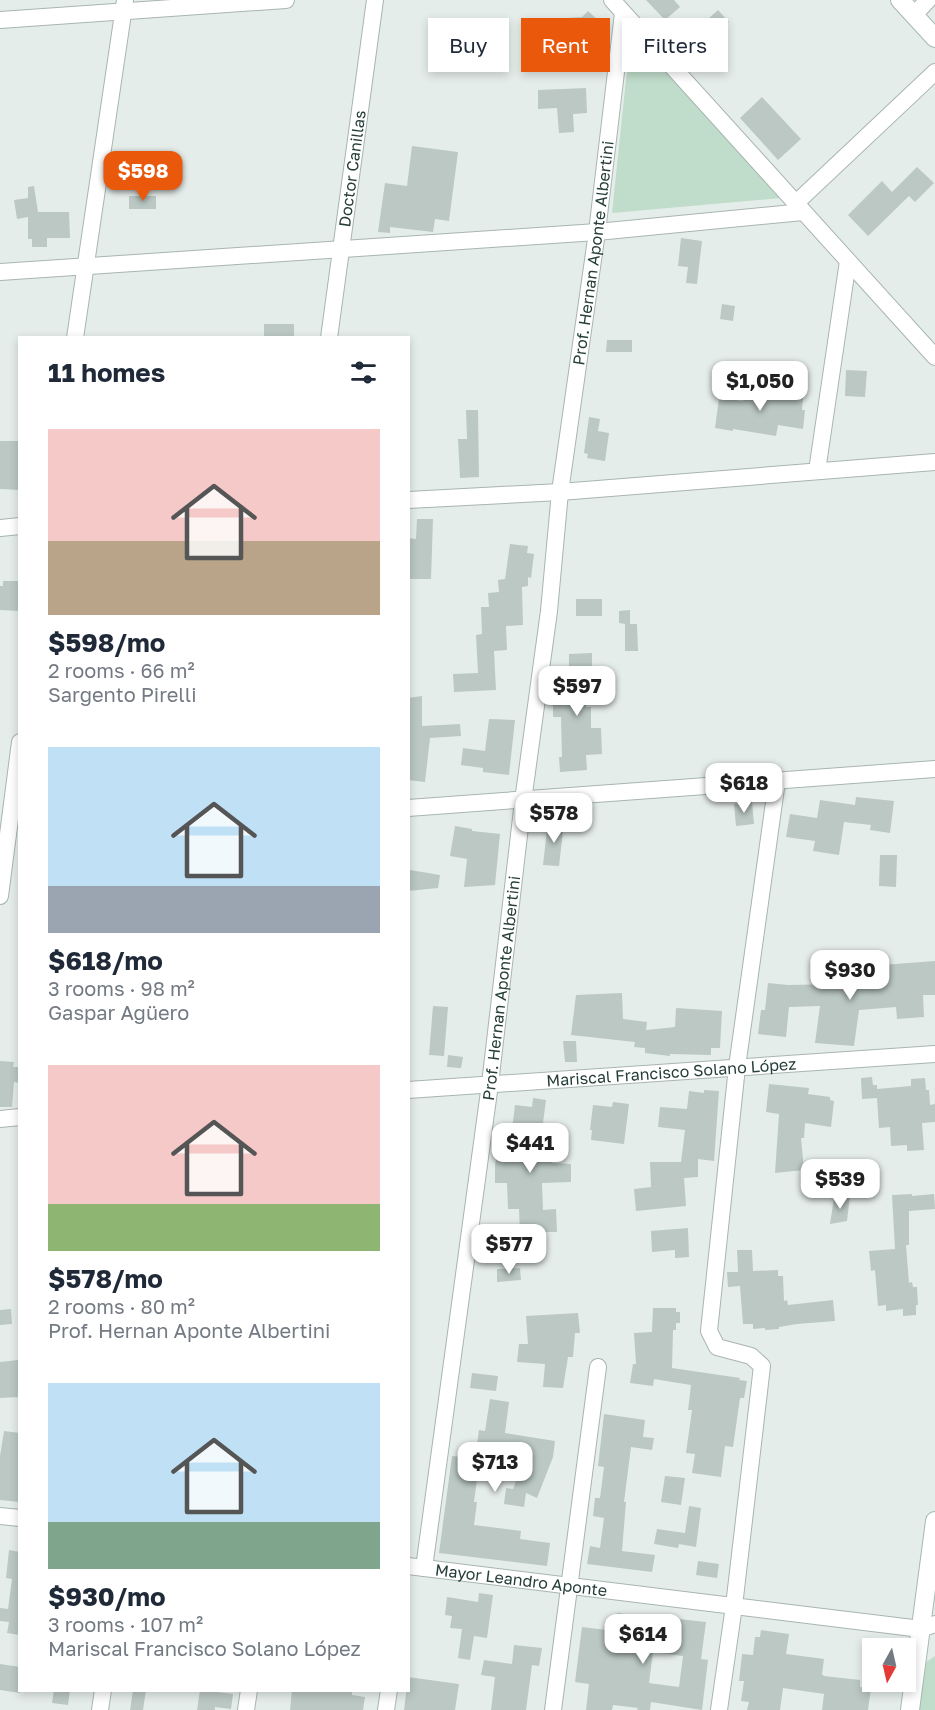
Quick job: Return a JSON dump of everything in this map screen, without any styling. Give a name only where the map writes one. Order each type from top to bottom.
[{"type":"street","points":[[0,21],[124,6],[286,0]]},
{"type":"street","name":"Doctor Canillas","points":[[329,336],[375,0]]},
{"type":"street","points":[[612,0],[935,357]]},
{"type":"street","points":[[900,0],[935,38]]},
{"type":"street","points":[[914,15],[928,0]]},
{"type":"street","points":[[75,336],[124,6]]},
{"type":"street","name":"Prof. Hernan Aponte Albertini","points":[[416,1567],[490,1084],[523,801],[549,611],[560,492],[597,232],[623,13]]},
{"type":"street","points":[[0,272],[597,232],[800,207],[935,72]]},
{"type":"street","points":[[817,471],[848,261]]},
{"type":"street","points":[[410,500],[560,492],[935,462]]},
{"type":"street","points":[[0,528],[18,526]]},
{"type":"street","points":[[0,896],[18,756]]},
{"type":"street","points":[[410,808],[935,769]]},
{"type":"street","points":[[719,1710],[734,1606],[762,1366],[751,1356],[717,1347],[710,1331],[738,1067],[777,781]]},
{"type":"street","name":"Mariscal Francisco Solano López","points":[[410,1090],[935,1054]]},
{"type":"street","points":[[0,1119],[18,1118]]},
{"type":"street","points":[[553,1710],[598,1368]]},
{"type":"street","points":[[0,1521],[0,1516],[18,1518]]},
{"type":"street","points":[[910,1710],[928,1626],[935,1521]]},
{"type":"street","name":"Mayor Leandro Aponte","points":[[416,1567],[734,1606],[928,1626]]},
{"type":"street","points":[[100,1710],[103,1692]]},
{"type":"street","points":[[246,1710],[249,1692]]},
{"type":"street","points":[[386,1710],[389,1692]]},
{"type":"green space","points":[[627,72],[667,72],[781,198],[612,213]]},
{"type":"green space","points":[[935,1656],[935,1710],[919,1710],[926,1662]]},
{"type":"building","points":[[646,0],[674,0],[680,7],[667,18],[663,18]]},
{"type":"building","points":[[718,10],[725,18],[709,18]]},
{"type":"building","points":[[588,11],[596,18],[566,18],[582,17]]},
{"type":"building","points":[[586,88],[587,113],[573,114],[574,132],[559,133],[557,108],[538,109],[538,90]]},
{"type":"building","points":[[762,97],[801,139],[778,160],[740,118]]},
{"type":"building","points":[[412,146],[458,152],[449,221],[435,219],[433,232],[390,227],[390,233],[378,232],[385,183],[407,186]]},
{"type":"building","points":[[917,167],[934,183],[915,202],[909,196],[868,236],[848,215],[882,181],[892,192]]},
{"type":"building","points":[[34,186],[38,212],[69,212],[70,238],[47,238],[47,247],[32,247],[32,239],[28,239],[28,217],[17,219],[14,200],[28,198],[28,187]]},
{"type":"building","points":[[129,196],[156,196],[156,209],[129,209]]},
{"type":"building","points":[[681,238],[702,241],[697,284],[686,283],[688,267],[678,266]]},
{"type":"building","points":[[722,304],[735,306],[733,321],[720,319]]},
{"type":"building","points":[[264,324],[294,324],[294,336],[264,336]]},
{"type":"building","points":[[607,340],[632,340],[632,352],[606,352]]},
{"type":"building","points":[[846,370],[867,371],[865,397],[845,396]]},
{"type":"building","points":[[745,385],[765,388],[765,392],[803,398],[802,410],[805,410],[803,429],[778,425],[776,436],[715,428],[719,398],[743,401]]},
{"type":"building","points":[[466,410],[478,410],[479,477],[460,478],[458,439],[467,439]]},
{"type":"building","points":[[589,417],[600,419],[598,431],[609,433],[605,461],[587,458],[588,454],[584,453]]},
{"type":"building","points":[[0,441],[18,441],[18,490],[0,489]]},
{"type":"building","points":[[417,519],[433,519],[431,579],[410,579],[410,538],[416,539]]},
{"type":"building","points":[[510,544],[528,546],[527,553],[534,554],[531,578],[528,577],[528,586],[522,587],[523,625],[506,626],[507,650],[494,651],[496,690],[454,692],[453,674],[478,673],[476,635],[482,634],[481,607],[489,607],[488,593],[499,592],[498,580],[505,579]]},
{"type":"building","points":[[3,581],[18,581],[18,611],[0,610],[0,586],[3,586]]},
{"type":"building","points":[[576,599],[602,599],[602,616],[576,616]]},
{"type":"building","points":[[630,610],[630,624],[637,624],[638,651],[625,651],[625,624],[619,623],[619,611]]},
{"type":"building","points":[[592,653],[592,667],[586,667],[586,707],[591,707],[591,728],[601,728],[602,754],[586,755],[587,770],[560,772],[561,717],[553,717],[553,704],[560,704],[560,677],[569,677],[569,654]]},
{"type":"building","points":[[422,696],[422,726],[460,724],[461,736],[430,738],[425,782],[410,780],[410,698]]},
{"type":"building","points":[[489,719],[515,720],[509,775],[483,772],[483,768],[461,765],[463,748],[485,751]]},
{"type":"building","points":[[856,797],[894,801],[890,833],[870,830],[871,825],[844,822],[839,855],[813,851],[815,841],[786,837],[790,814],[817,818],[820,800],[855,805]]},
{"type":"building","points":[[752,802],[754,824],[736,826],[734,804]]},
{"type":"building","points":[[548,821],[564,822],[559,866],[543,865]]},
{"type":"building","points":[[455,826],[472,829],[472,831],[500,834],[495,885],[464,887],[467,859],[450,856]]},
{"type":"building","points":[[880,855],[897,855],[896,887],[879,886]]},
{"type":"building","points":[[410,870],[440,875],[438,888],[410,891]]},
{"type":"building","points":[[935,961],[935,995],[923,995],[924,1017],[897,1019],[896,1007],[859,1010],[854,1046],[815,1043],[820,1006],[789,1007],[786,1037],[758,1034],[761,1010],[765,1010],[768,983],[840,984],[840,982],[883,979],[882,965]]},
{"type":"building","points":[[622,993],[623,1019],[647,1022],[646,1030],[675,1027],[676,1008],[722,1011],[720,1048],[711,1048],[711,1055],[670,1054],[670,1056],[645,1053],[645,1048],[634,1047],[635,1042],[571,1035],[576,995]]},
{"type":"building","points":[[433,1006],[448,1007],[444,1056],[429,1055]]},
{"type":"building","points":[[563,1041],[576,1041],[577,1062],[565,1062]]},
{"type":"building","points":[[448,1055],[463,1057],[461,1068],[447,1067]]},
{"type":"building","points":[[0,1061],[14,1062],[13,1067],[18,1067],[18,1083],[14,1082],[12,1107],[0,1107]]},
{"type":"building","points":[[872,1077],[873,1085],[877,1085],[877,1089],[911,1086],[911,1079],[925,1078],[930,1105],[935,1104],[935,1122],[922,1123],[924,1150],[907,1151],[907,1145],[891,1146],[890,1127],[879,1128],[877,1098],[862,1099],[861,1078]]},
{"type":"building","points":[[769,1084],[809,1088],[808,1094],[830,1097],[830,1100],[834,1101],[831,1127],[805,1123],[804,1138],[801,1138],[804,1170],[775,1173],[779,1114],[766,1112]]},
{"type":"building","points":[[704,1090],[719,1091],[714,1161],[698,1159],[698,1177],[684,1178],[686,1206],[636,1211],[634,1189],[651,1187],[650,1162],[681,1162],[685,1130],[658,1127],[660,1107],[687,1109],[689,1091],[704,1093]]},
{"type":"building","points":[[533,1098],[546,1100],[540,1146],[554,1147],[552,1163],[571,1164],[571,1182],[542,1183],[543,1210],[556,1209],[557,1232],[541,1232],[542,1256],[527,1257],[526,1233],[520,1233],[519,1209],[508,1209],[507,1183],[495,1183],[495,1166],[499,1136],[511,1138],[515,1105],[532,1107]]},
{"type":"building","points":[[613,1102],[629,1104],[624,1144],[591,1140],[593,1105],[612,1107]]},
{"type":"building","points":[[912,1194],[912,1196],[934,1194],[935,1209],[909,1211],[909,1245],[906,1245],[909,1283],[912,1282],[913,1287],[917,1287],[918,1305],[916,1305],[916,1315],[903,1316],[903,1309],[886,1311],[886,1305],[878,1306],[875,1270],[871,1271],[869,1251],[895,1249],[892,1195]]},
{"type":"building","points":[[850,1195],[847,1221],[830,1224],[834,1198]]},
{"type":"building","points":[[688,1228],[689,1257],[675,1258],[675,1250],[652,1252],[651,1231]]},
{"type":"building","points":[[737,1250],[752,1250],[753,1271],[778,1270],[778,1276],[783,1276],[784,1301],[787,1300],[788,1305],[833,1300],[835,1321],[797,1324],[765,1330],[765,1328],[753,1329],[753,1324],[743,1324],[740,1286],[728,1287],[727,1272],[738,1272]]},
{"type":"building","points":[[520,1268],[521,1280],[497,1282],[497,1269]]},
{"type":"building","points":[[653,1308],[676,1308],[676,1312],[680,1312],[680,1323],[676,1323],[676,1330],[673,1330],[672,1368],[747,1381],[744,1398],[740,1398],[733,1447],[725,1446],[721,1477],[692,1473],[695,1454],[686,1453],[692,1410],[688,1410],[691,1385],[654,1379],[653,1386],[630,1383],[633,1364],[636,1364],[634,1333],[652,1332]]},
{"type":"building","points":[[11,1309],[12,1324],[0,1325],[0,1310]]},
{"type":"building","points":[[578,1313],[580,1333],[575,1333],[573,1357],[568,1357],[563,1388],[543,1387],[545,1364],[517,1362],[519,1344],[528,1344],[526,1316]]},
{"type":"building","points":[[18,1360],[18,1397],[0,1398],[0,1362]]},
{"type":"building","points":[[472,1373],[498,1376],[496,1391],[470,1388]]},
{"type":"building","points":[[490,1399],[509,1402],[505,1433],[555,1441],[553,1457],[537,1498],[526,1493],[524,1507],[504,1504],[506,1488],[513,1489],[522,1466],[495,1462],[492,1481],[477,1479],[474,1525],[521,1531],[520,1539],[550,1543],[547,1566],[439,1553],[452,1456],[475,1458],[479,1430],[485,1431]]},
{"type":"building","points":[[604,1414],[645,1420],[643,1437],[654,1438],[652,1450],[631,1447],[624,1502],[626,1502],[622,1551],[655,1555],[652,1572],[587,1564],[590,1546],[600,1548],[604,1518],[593,1516],[595,1498],[600,1498],[604,1467],[598,1466]]},
{"type":"building","points":[[4,1431],[18,1433],[18,1502],[0,1500],[0,1456]]},
{"type":"building","points":[[665,1476],[685,1478],[681,1505],[661,1502]]},
{"type":"building","points":[[689,1506],[701,1508],[696,1547],[679,1544],[678,1548],[654,1544],[657,1529],[685,1533]]},
{"type":"building","points":[[9,1550],[18,1552],[18,1635],[7,1633],[9,1622],[0,1621],[0,1608],[8,1609],[12,1579],[6,1578]]},
{"type":"building","points":[[698,1561],[719,1564],[717,1578],[696,1575]]},
{"type":"building","points":[[479,1593],[493,1595],[487,1638],[474,1636],[470,1660],[458,1658],[462,1629],[450,1628],[452,1616],[445,1615],[447,1597],[478,1602]]},
{"type":"building","points":[[617,1613],[632,1615],[631,1628],[661,1632],[662,1627],[668,1628],[670,1618],[706,1622],[701,1659],[708,1660],[702,1710],[651,1702],[650,1710],[613,1705],[612,1710],[586,1710],[589,1684],[575,1682],[582,1627],[615,1631]],"holes":[[[653,1652],[683,1656],[679,1687],[649,1683]]]},
{"type":"building","points":[[761,1630],[789,1634],[786,1654],[824,1659],[822,1674],[824,1676],[860,1680],[862,1692],[870,1692],[868,1710],[822,1710],[824,1694],[783,1688],[780,1710],[747,1710],[749,1702],[741,1701],[744,1681],[739,1681],[742,1654],[753,1655],[755,1637],[760,1637]]},
{"type":"building","points":[[514,1645],[542,1648],[539,1666],[532,1665],[526,1710],[491,1710],[495,1677],[481,1675],[484,1660],[512,1664]]},
{"type":"building","points":[[0,1664],[18,1667],[18,1692],[20,1693],[0,1690]]},
{"type":"building","points":[[410,1677],[459,1684],[455,1710],[404,1710],[406,1692],[410,1692]]},
{"type":"building","points":[[54,1692],[70,1692],[68,1705],[52,1703]]},
{"type":"building","points":[[133,1692],[146,1692],[143,1710],[130,1710]]},
{"type":"building","points":[[200,1692],[233,1694],[231,1709],[215,1707],[215,1710],[197,1710]]},
{"type":"building","points":[[292,1692],[352,1692],[352,1695],[365,1697],[363,1710],[290,1710]]}]
